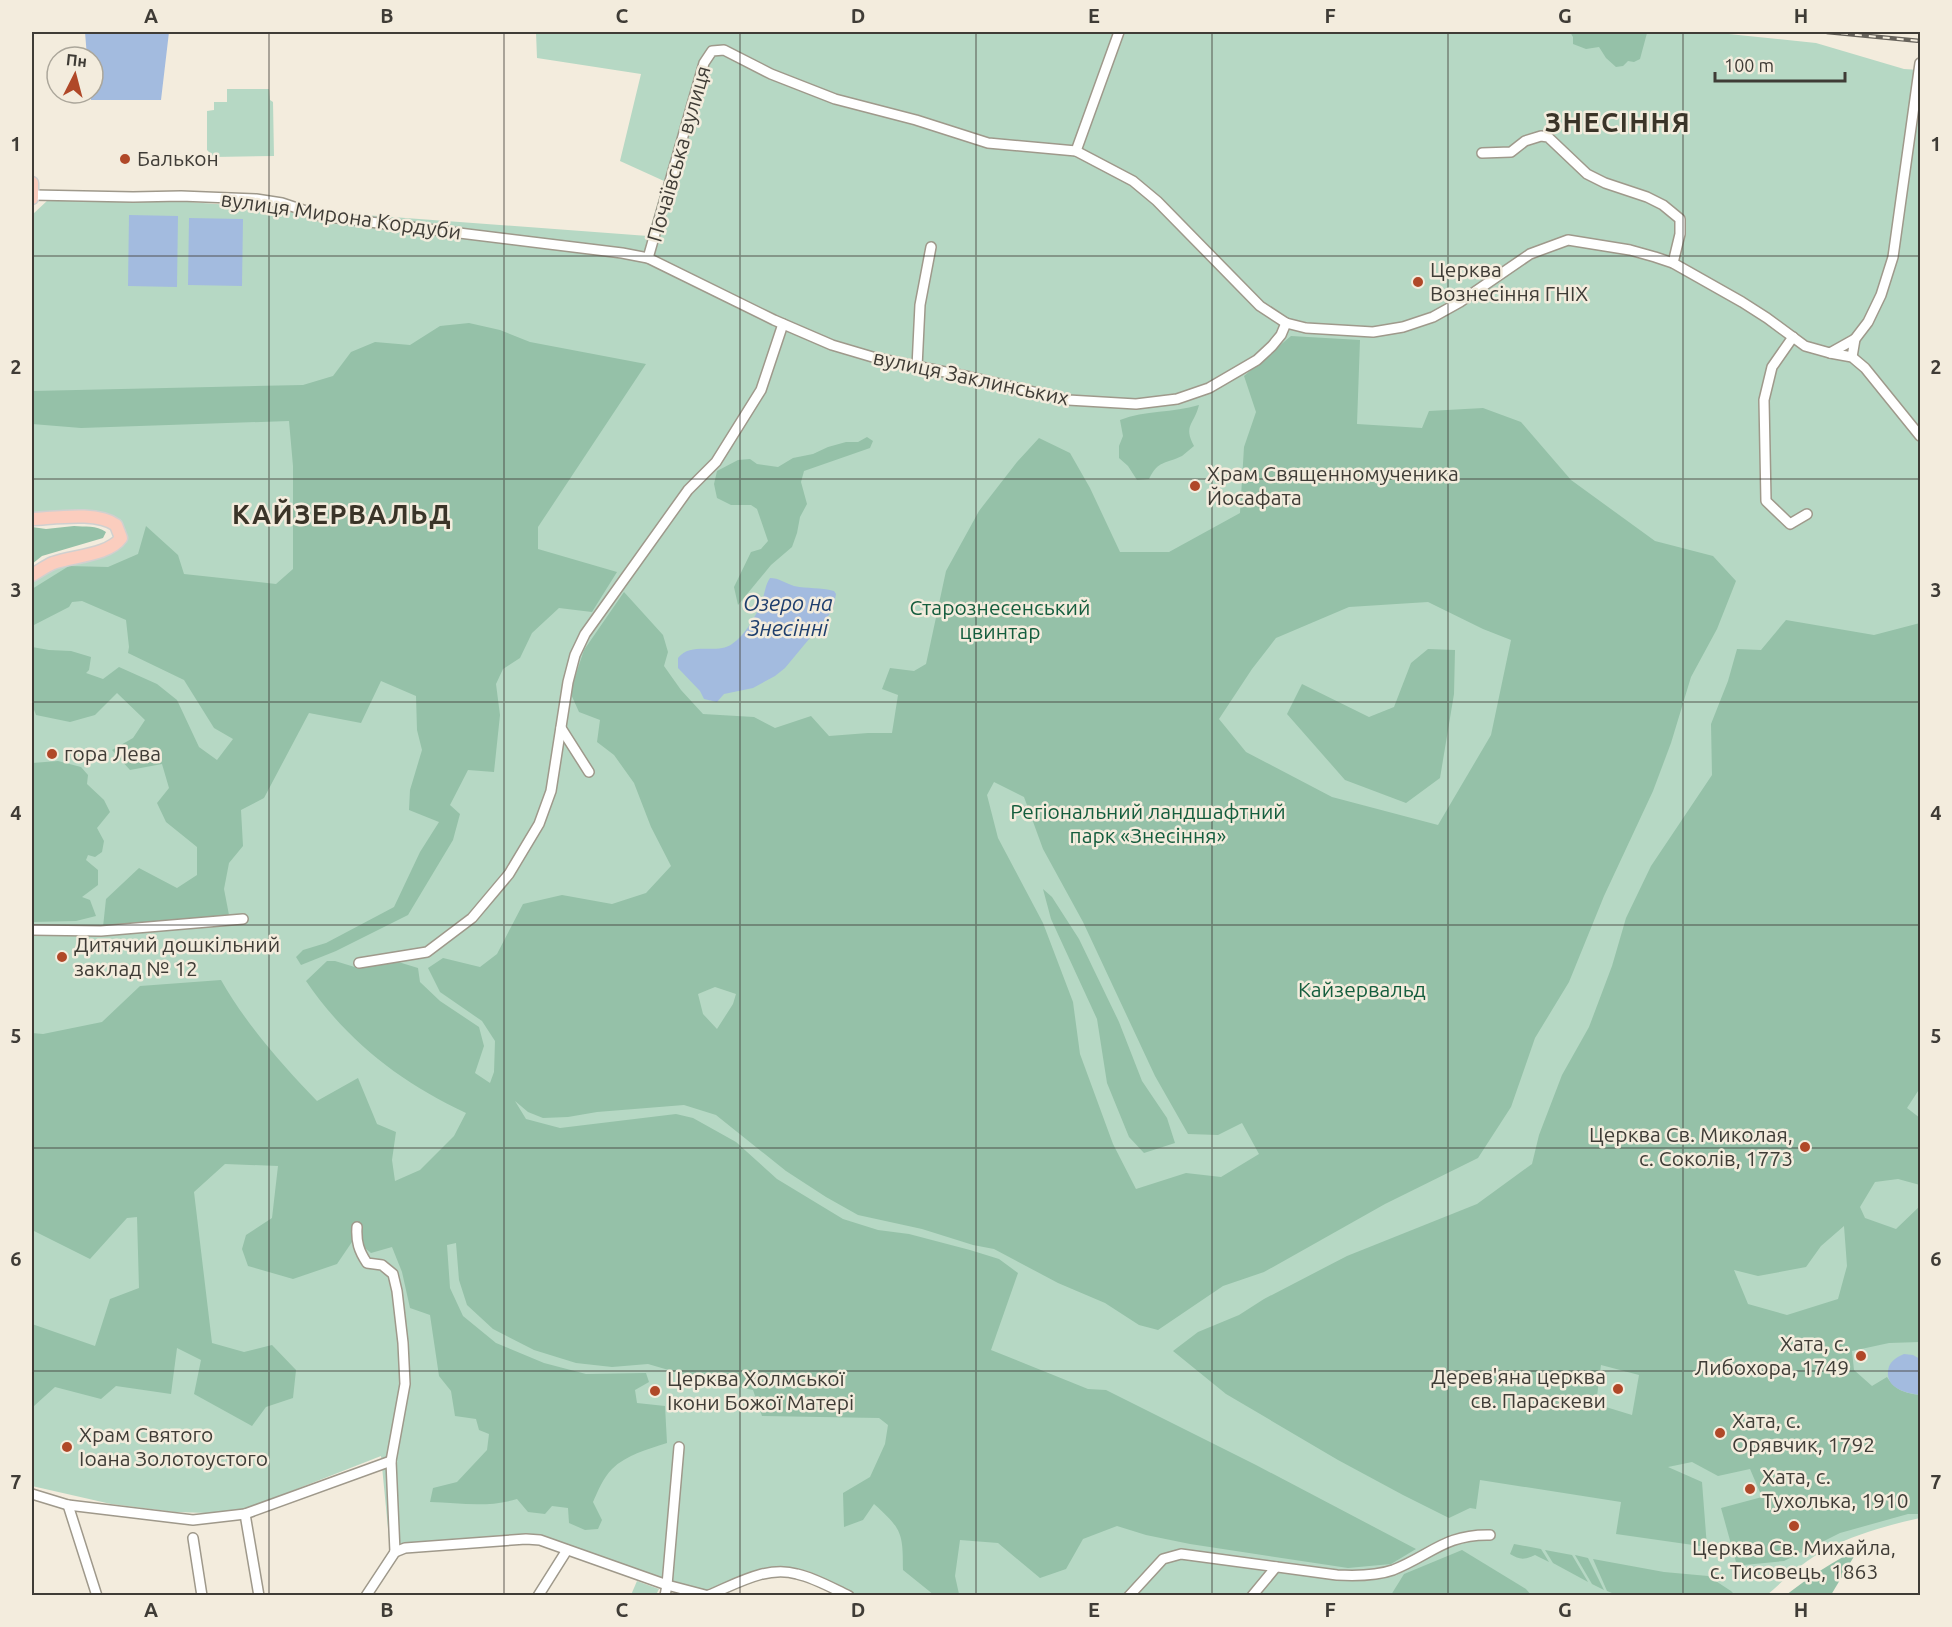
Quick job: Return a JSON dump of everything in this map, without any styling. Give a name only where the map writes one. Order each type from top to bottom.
[{"type":"main road","points":[[32,519],[80,517],[104,519],[116,525],[121,538],[116,545],[102,551],[78,555],[52,564],[32,575]]},
{"type":"street","points":[[1119,32],[1076,151],[1133,181],[1157,201],[1254,300],[1286,323],[1306,328],[1373,332],[1403,327],[1433,316],[1460,302],[1530,254],[1568,240],[1630,250],[1673,263],[1767,318],[1805,346],[1852,357],[1865,368],[1920,436]]},
{"type":"street","name":"Почаївська вулиця","points":[[648,258],[704,63],[711,51],[724,51],[771,74],[835,99],[916,120],[988,143],[1076,151]]},
{"type":"street","points":[[1830,353],[1855,339],[1868,322],[1881,295],[1893,257],[1917,111],[1920,63]]},
{"type":"street","points":[[1482,153],[1511,152],[1525,141],[1548,136],[1587,174],[1605,183],[1647,197],[1663,205],[1680,219],[1680,234],[1673,263]]},
{"type":"street","name":"вулиця Мирона Кордуби","points":[[32,192],[123,197],[181,196],[256,199],[282,203],[321,216],[648,258]]},
{"type":"street","points":[[917,366],[920,305],[931,247]]},
{"type":"street","name":"вулиця Заклинських","points":[[648,258],[783,324],[832,345],[876,358],[1068,400],[1115,404],[1153,402],[1177,399],[1209,388],[1257,360],[1281,335],[1286,323]]},
{"type":"street","points":[[359,963],[427,952],[472,918],[509,874],[539,824],[551,791],[568,682],[575,655],[585,634],[688,489],[716,462],[760,390],[783,324]]},
{"type":"street","points":[[1793,338],[1773,367],[1764,400],[1766,501],[1790,524],[1807,514]]},
{"type":"street","points":[[1852,357],[1855,339]]},
{"type":"street","points":[[561,728],[589,772]]},
{"type":"street","points":[[32,930],[101,932],[243,919]]},
{"type":"street","points":[[357,1227],[360,1253],[367,1263],[382,1265],[391,1272],[397,1291],[405,1384],[391,1461],[395,1552]]},
{"type":"street","points":[[665,1596],[679,1448]]},
{"type":"street","points":[[32,1494],[68,1505],[193,1520],[245,1514],[391,1461]]},
{"type":"street","points":[[68,1505],[97,1596]]},
{"type":"street","points":[[245,1514],[259,1596]]},
{"type":"street","points":[[1130,1596],[1163,1559],[1181,1554],[1337,1575],[1360,1576],[1392,1570],[1442,1544],[1459,1538],[1490,1535]]},
{"type":"street","points":[[193,1538],[201,1596]]},
{"type":"street","points":[[366,1596],[395,1552],[405,1548],[526,1539],[540,1540],[667,1585],[709,1595],[772,1572],[798,1574],[849,1596]]},
{"type":"street","points":[[538,1596],[567,1550]]},
{"type":"street","points":[[1251,1596],[1276,1567]]},
{"type":"green space","name":"Регіональний ландшафтний парк «Знесіння»","points":[[536,32],[1709,32],[1816,43],[1904,69],[1920,70],[1920,1518],[1872,1530],[1819,1553],[1767,1595],[858,1596],[808,1571],[778,1567],[705,1590],[658,1578],[539,1536],[409,1550],[390,1549],[381,1456],[243,1510],[207,1513],[175,1512],[111,1504],[32,1486],[32,580],[59,566],[105,554],[121,545],[118,522],[32,516],[32,215],[49,199],[163,200],[648,236],[664,181],[620,161],[641,74],[537,58]]},
{"type":"green space","points":[[1570,32],[1647,33],[1640,59],[1634,62],[1628,61],[1623,66],[1616,67],[1599,47],[1586,49],[1573,44]]},
{"type":"green space","points":[[227,89],[269,89],[270,100],[273,102],[274,156],[214,157],[207,150],[207,111],[214,110],[214,102],[227,102]]},
{"type":"green space","points":[[469,323],[500,330],[530,342],[646,364],[538,527],[538,549],[617,572],[592,612],[559,608],[532,633],[520,658],[503,669],[496,684],[500,715],[494,772],[468,770],[450,805],[460,814],[453,840],[408,915],[336,951],[301,965],[296,957],[303,950],[326,943],[394,907],[420,852],[439,822],[409,810],[410,790],[422,750],[417,730],[416,696],[381,681],[361,723],[309,713],[264,798],[241,810],[243,846],[229,863],[224,889],[229,915],[103,927],[106,899],[139,868],[177,888],[197,875],[197,847],[166,822],[157,803],[169,788],[162,764],[130,770],[112,750],[133,738],[145,720],[117,693],[95,715],[70,722],[36,715],[32,704],[32,647],[71,651],[91,657],[89,670],[86,673],[103,679],[119,667],[157,684],[177,700],[199,747],[217,760],[233,739],[214,728],[184,680],[128,653],[126,620],[82,601],[72,602],[69,607],[32,626],[32,589],[69,566],[108,567],[138,554],[146,526],[178,555],[184,574],[276,584],[293,569],[293,466],[289,421],[81,428],[32,424],[32,391],[303,385],[333,376],[351,352],[375,342],[410,345],[440,326]]},
{"type":"green space","points":[[1291,336],[1360,340],[1357,424],[1422,428],[1429,411],[1483,408],[1521,422],[1571,480],[1655,541],[1713,556],[1736,581],[1717,629],[1691,677],[1671,743],[1653,791],[1604,896],[1569,982],[1535,1038],[1511,1107],[1478,1158],[1385,1204],[1264,1272],[1223,1286],[1158,1330],[1139,1325],[1105,1303],[1058,1283],[994,1249],[922,1229],[858,1215],[786,1171],[716,1115],[684,1105],[543,1118],[528,1112],[515,1101],[526,1119],[560,1128],[676,1114],[693,1118],[736,1142],[777,1179],[843,1219],[878,1230],[909,1234],[999,1259],[1018,1273],[991,1350],[1088,1389],[1106,1390],[1416,1549],[1391,1564],[1348,1568],[1190,1544],[1117,1526],[1083,1539],[1066,1569],[1040,1578],[998,1543],[960,1540],[955,1576],[959,1594],[934,1595],[903,1570],[899,1532],[874,1504],[863,1520],[844,1527],[843,1493],[870,1477],[885,1444],[888,1425],[879,1418],[762,1416],[753,1390],[703,1380],[648,1364],[612,1367],[576,1363],[534,1350],[493,1329],[467,1305],[459,1280],[456,1243],[447,1245],[450,1288],[463,1316],[496,1343],[544,1363],[586,1374],[646,1373],[649,1382],[635,1390],[637,1403],[665,1406],[667,1443],[631,1456],[609,1473],[593,1502],[602,1520],[598,1529],[585,1530],[569,1523],[568,1508],[552,1506],[545,1514],[528,1512],[517,1499],[485,1504],[430,1502],[433,1488],[457,1482],[487,1450],[489,1434],[479,1430],[476,1419],[455,1416],[451,1391],[439,1376],[430,1315],[410,1308],[402,1272],[392,1247],[371,1253],[354,1239],[337,1264],[293,1279],[248,1266],[242,1249],[246,1235],[272,1218],[278,1166],[225,1164],[194,1192],[212,1343],[244,1352],[272,1345],[296,1370],[293,1398],[266,1407],[252,1426],[194,1394],[201,1360],[177,1348],[171,1394],[116,1386],[101,1399],[55,1387],[34,1406],[32,1404],[32,1324],[95,1346],[110,1299],[139,1288],[137,1217],[127,1218],[90,1259],[32,1230],[32,1033],[43,1034],[102,1022],[140,986],[221,980],[265,1044],[317,1101],[358,1078],[377,1124],[396,1132],[392,1160],[395,1181],[420,1170],[454,1136],[466,1113],[419,1088],[377,1058],[339,1023],[306,981],[327,961],[358,968],[395,961],[418,968],[420,982],[440,1001],[479,1027],[484,1046],[475,1073],[490,1083],[494,1072],[495,1041],[482,1021],[440,992],[428,968],[443,958],[480,967],[497,954],[523,904],[562,895],[612,904],[646,893],[671,866],[651,827],[634,783],[614,755],[597,742],[600,720],[579,712],[570,692],[584,650],[624,592],[663,635],[668,652],[664,666],[681,690],[703,714],[754,717],[775,728],[811,716],[829,736],[892,733],[898,695],[882,689],[890,668],[914,671],[926,664],[946,571],[979,511],[1039,438],[1070,453],[1090,488],[1120,552],[1169,552],[1240,513],[1244,447],[1256,412],[1244,376]],"holes":[[[1428,602],[1511,640],[1491,735],[1438,825],[1332,797],[1246,752],[1219,719],[1276,638],[1349,607]],[[994,782],[1024,797],[1043,849],[1083,922],[1155,1076],[1188,1134],[1218,1135],[1242,1123],[1259,1154],[1221,1177],[1186,1173],[1136,1189],[1113,1144],[1080,1054],[1073,1002],[1043,923],[998,838],[987,795]],[[715,987],[736,994],[733,1004],[717,1029],[703,1014],[698,994]]]},
{"type":"green space","points":[[1199,405],[1189,429],[1194,446],[1182,456],[1159,465],[1149,479],[1137,480],[1128,466],[1119,458],[1119,446],[1123,436],[1120,420]]},
{"type":"green space","points":[[867,437],[873,441],[870,448],[804,471],[801,482],[807,504],[800,517],[792,547],[771,565],[738,605],[734,587],[751,552],[761,549],[768,541],[757,509],[751,505],[731,505],[717,498],[714,484],[717,471],[738,460],[750,459],[757,464],[778,467],[793,458],[813,454],[846,442],[858,442]]},
{"type":"green space","points":[[74,526],[94,527],[106,532],[103,538],[42,556],[32,564],[32,527],[46,529]]},
{"type":"green space","points":[[1786,620],[1874,635],[1920,623],[1920,1088],[1907,1108],[1920,1118],[1920,1185],[1898,1179],[1875,1182],[1860,1207],[1865,1218],[1896,1229],[1920,1206],[1920,1342],[1889,1343],[1852,1351],[1854,1370],[1872,1386],[1887,1377],[1901,1390],[1920,1395],[1920,1514],[1908,1514],[1840,1533],[1784,1561],[1744,1565],[1736,1562],[1721,1508],[1762,1497],[1750,1469],[1718,1476],[1692,1462],[1668,1467],[1702,1482],[1707,1547],[1616,1534],[1621,1502],[1480,1480],[1476,1509],[1470,1508],[1449,1518],[1338,1460],[1226,1394],[1173,1351],[1198,1332],[1239,1315],[1264,1299],[1347,1256],[1477,1204],[1532,1164],[1539,1135],[1562,1075],[1589,1027],[1612,966],[1626,918],[1651,866],[1712,775],[1711,724],[1728,681],[1737,649],[1761,650]],"holes":[[[1844,1226],[1847,1266],[1838,1299],[1787,1315],[1748,1304],[1734,1270],[1758,1276],[1806,1267],[1821,1246]],[[1601,1365],[1639,1375],[1632,1415],[1596,1404]]]},
{"type":"green space","points":[[1428,649],[1455,650],[1454,694],[1440,778],[1406,803],[1345,780],[1287,714],[1302,684],[1369,717],[1394,707],[1411,663]]},
{"type":"green space","points":[[58,761],[81,767],[88,775],[87,784],[104,800],[110,812],[97,828],[104,841],[102,852],[95,857],[88,855],[86,860],[98,870],[98,885],[82,897],[90,900],[96,916],[76,921],[32,922],[32,763]]},
{"type":"green space","points":[[1043,889],[1052,897],[1079,939],[1119,1022],[1142,1081],[1167,1118],[1175,1143],[1144,1153],[1129,1137],[1107,1083],[1097,1019],[1051,919]]},
{"type":"green space","points":[[1514,1544],[1541,1549],[1549,1562],[1535,1555],[1522,1559],[1513,1556],[1510,1554]]},
{"type":"green space","points":[[1859,1548],[1831,1595],[1786,1595],[1821,1570]]},
{"type":"green space","points":[[1462,1550],[1526,1589],[1531,1595],[1391,1595],[1404,1574]]},
{"type":"green space","points":[[1545,1550],[1572,1555],[1588,1582],[1553,1563]]},
{"type":"green space","points":[[1575,1555],[1588,1558],[1604,1590],[1592,1584]]},
{"type":"green space","points":[[1593,1559],[1664,1572],[1708,1576],[1735,1595],[1617,1595],[1607,1591]]},
{"type":"green space","points":[[637,1581],[659,1589],[656,1595],[631,1595]]},
{"type":"water","points":[[85,32],[169,32],[161,100],[105,100],[105,45],[86,45]]},
{"type":"water","points":[[129,215],[178,216],[177,287],[128,286]]},
{"type":"water","points":[[189,218],[243,219],[242,286],[188,285]]},
{"type":"water","name":"Озеро на Знесінні","points":[[770,578],[794,586],[834,591],[836,594],[834,605],[829,615],[785,668],[775,676],[753,688],[724,694],[717,702],[704,699],[700,691],[678,668],[678,658],[690,650],[726,647],[737,640],[757,613]]},
{"type":"water","points":[[1904,1354],[1920,1359],[1920,1395],[1898,1389],[1888,1377],[1891,1363]]},
{"type":"railway","points":[[1827,32],[1920,41]]},
{"type":"place","name":"Балькон","points":[[125,159]]},
{"type":"place","name":"Церква Вознесіння ГНІХ","points":[[1418,282]]},
{"type":"place","name":"Храм Священномученика Йосафата","points":[[1195,486]]},
{"type":"place","name":"гора Лева","points":[[52,754]]},
{"type":"place","name":"Дитячий дошкільний заклад № 12","points":[[62,957]]},
{"type":"place","name":"Церква Св. Миколая, с. Соколів, 1773","points":[[1805,1147]]},
{"type":"place","name":"Хата, с. Либохора, 1749","points":[[1861,1356]]},
{"type":"place","name":"Дерев'яна церква св. Параскеви","points":[[1618,1389]]},
{"type":"place","name":"Церква Холмської Ікони Божої Матері","points":[[655,1391]]},
{"type":"place","name":"Хата, с. Орявчик, 1792","points":[[1720,1433]]},
{"type":"place","name":"Храм Святого Іоана Золотоустого","points":[[67,1447]]},
{"type":"place","name":"Хата, с. Тухолька, 1910","points":[[1750,1489]]},
{"type":"place","name":"Церква Св. Михайла, с. Тисовець, 1863","points":[[1794,1526]]},
{"type":"district","name":"ЗНЕСІННЯ","points":[[1618,123]]},
{"type":"district","name":"КАЙЗЕРВАЛЬД","points":[[342,515]]},
{"type":"park label","name":"Старознесенський цвинтар","points":[[1000,620]]},
{"type":"park label","name":"Кайзервальд","points":[[1362,990]]}]
